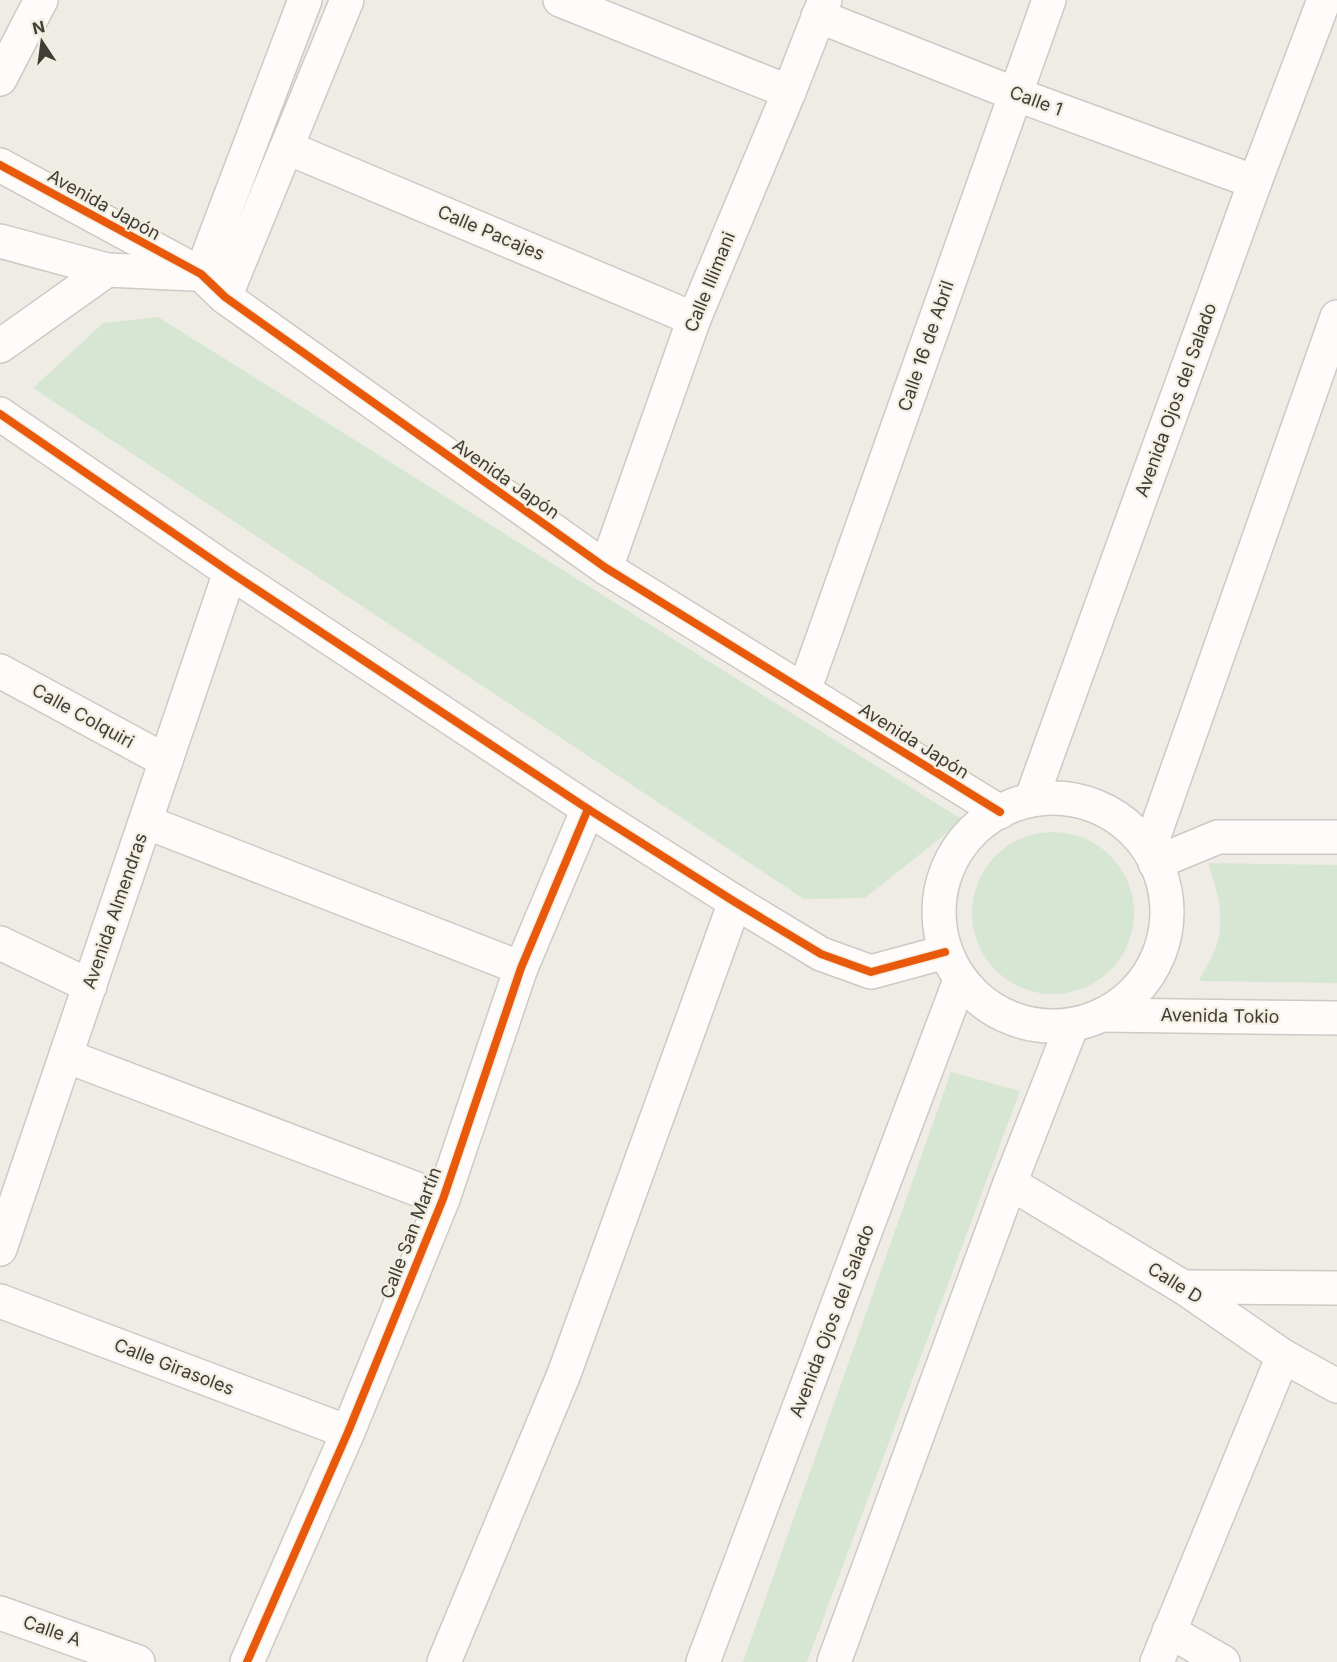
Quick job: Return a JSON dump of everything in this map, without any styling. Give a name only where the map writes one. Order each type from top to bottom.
[{"type":"street","points":[[0,79],[41,0]]},
{"type":"street","points":[[0,242],[107,270],[201,274],[305,0]]},
{"type":"street","points":[[225,297],[347,0]]},
{"type":"street","points":[[560,0],[789,92]]},
{"type":"street","name":"Calle 16 de Abril","points":[[804,691],[1048,0]]},
{"type":"street","name":"Avenida Ojos del Salado","points":[[1031,800],[1255,182],[1324,0]]},
{"type":"street","name":"Calle Illimani","points":[[606,568],[693,319],[789,92],[821,8]]},
{"type":"street","name":"Calle 1","points":[[821,8],[1015,94],[1255,182]]},
{"type":"street","name":"Calle Pacajes","points":[[288,148],[693,319]]},
{"type":"street","name":"Avenida Japón","points":[[0,165],[201,274],[225,297],[606,568],[1000,812]]},
{"type":"street","points":[[0,346],[107,270]]},
{"type":"street","points":[[1152,856],[1336,326]]},
{"type":"street","points":[[0,414],[230,572],[588,809],[821,954],[871,972],[945,952]]},
{"type":"street","name":"Avenida Almendras","points":[[0,1249],[6,1211],[66,1056],[230,572]]},
{"type":"street","name":"Calle Colquiri","points":[[0,670],[166,761]]},
{"type":"street","points":[[1058,799],[1085,803],[1110,814],[1131,830],[1152,856],[1162,879],[1167,911],[1163,943],[1150,972],[1129,997],[1102,1015],[1071,1025],[1040,1026],[1010,1019],[982,1003],[960,980],[945,952],[938,920],[941,887],[953,856],[973,830],[1000,812],[1031,800],[1058,799]]},
{"type":"street","name":"Calle San Martín","points":[[248,1662],[348,1432],[443,1199],[521,968],[588,809]]},
{"type":"street","points":[[146,822],[521,968]]},
{"type":"street","points":[[1152,856],[1218,837],[1337,837]]},
{"type":"street","points":[[444,1662],[564,1374],[735,902]]},
{"type":"street","points":[[0,943],[90,986]]},
{"type":"street","name":"Avenida Ojos del Salado","points":[[704,1662],[960,980]]},
{"type":"street","name":"Avenida Tokio","points":[[1102,1015],[1337,1018]]},
{"type":"street","points":[[834,1662],[1010,1183],[1071,1025]]},
{"type":"street","points":[[66,1056],[443,1199]]},
{"type":"street","name":"Calle D","points":[[1010,1183],[1183,1287],[1283,1356],[1337,1386]]},
{"type":"street","points":[[1183,1287],[1337,1288]]},
{"type":"street","name":"Calle Girasoles","points":[[0,1301],[348,1432]]},
{"type":"street","points":[[1157,1662],[1283,1356]]},
{"type":"street","name":"Calle A","points":[[0,1613],[138,1662]]},
{"type":"street","points":[[1169,1631],[1223,1662]]},
{"type":"green space","points":[[158,317],[963,820],[865,898],[804,899],[33,388],[103,323]]},
{"type":"green space","points":[[1053,832],[1084,839],[1098,846],[1110,856],[1120,868],[1127,882],[1134,913],[1127,944],[1120,958],[1110,970],[1098,980],[1084,987],[1053,994],[1022,987],[1008,980],[996,970],[986,958],[979,944],[972,913],[979,882],[986,868],[996,856],[1008,846],[1022,839]]},
{"type":"green space","points":[[1208,863],[1337,865],[1337,983],[1199,981],[1216,947],[1220,926],[1217,894]]},
{"type":"green space","points":[[951,1072],[1020,1091],[807,1662],[743,1662]]},
{"type":"cycle path","points":[[0,165],[201,274],[225,297],[606,568],[1000,812]]},
{"type":"cycle path","points":[[0,414],[230,572],[588,809],[821,954],[871,972],[945,952]]},
{"type":"cycle path","points":[[247,1662],[348,1432],[443,1199],[521,968],[588,809]]}]
